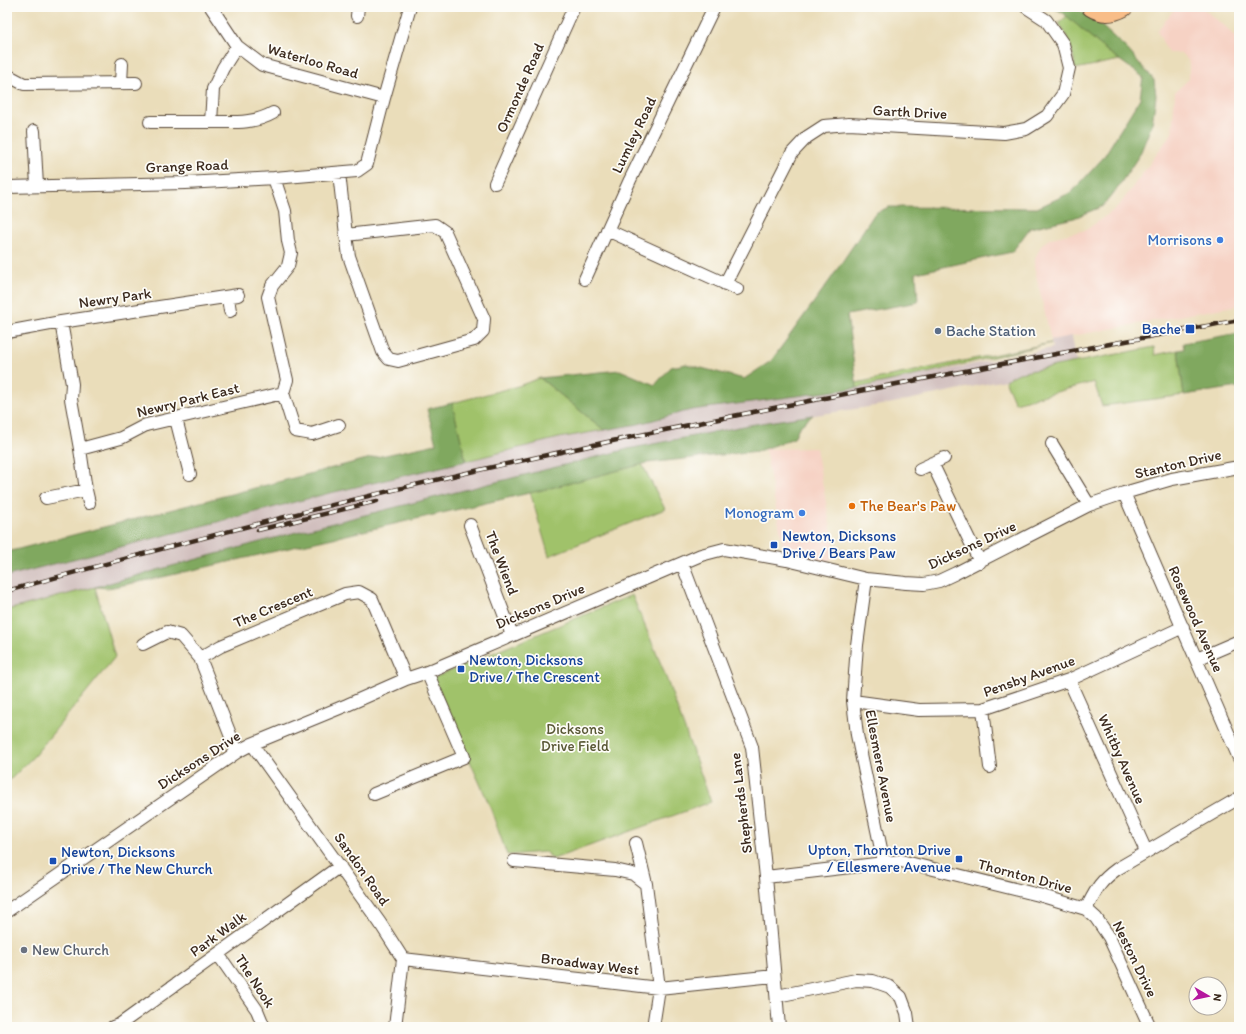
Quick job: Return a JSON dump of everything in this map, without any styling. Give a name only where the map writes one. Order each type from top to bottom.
[{"type":"highway","points":[[1091,7],[1107,12],[1117,11],[1124,7]]},
{"type":"street","name":"Waterloo Road","points":[[211,7],[237,46],[262,66],[384,98]]},
{"type":"street","points":[[384,98],[410,7]]},
{"type":"street","name":"Ormonde Road","points":[[495,183],[574,7]]},
{"type":"street","name":"Lumley Road","points":[[585,279],[714,7]]},
{"type":"street","name":"Garth Drive","points":[[725,284],[792,153],[807,137],[824,126],[849,124],[1004,133],[1026,129],[1047,116],[1063,94],[1069,68],[1063,44],[1046,20],[1026,7]]},
{"type":"street","points":[[211,122],[213,89],[223,68],[237,46]]},
{"type":"street","points":[[121,83],[122,64]]},
{"type":"street","points":[[7,76],[24,84],[136,83]]},
{"type":"street","name":"Grange Road","points":[[7,187],[186,183],[357,171],[367,164],[384,98]]},
{"type":"street","points":[[150,122],[245,122],[264,118],[273,113]]},
{"type":"street","points":[[34,131],[37,186]]},
{"type":"street","points":[[339,173],[346,235],[349,256],[383,352],[389,359],[398,361],[474,340],[483,331],[484,319],[446,232],[435,225],[346,235]]},
{"type":"street","points":[[274,178],[285,211],[291,254],[288,266],[272,286],[268,297],[287,380],[283,393],[295,431],[312,434],[339,425]]},
{"type":"street","points":[[607,230],[737,289]]},
{"type":"street","name":"Newry Park","points":[[7,332],[62,322],[233,296],[230,311]]},
{"type":"street","points":[[62,322],[72,384],[71,399],[89,503]]},
{"type":"street","name":"Newry Park East","points":[[80,449],[121,438],[146,425],[283,393]]},
{"type":"street","points":[[176,419],[190,474]]},
{"type":"street","points":[[1052,444],[1056,461],[1089,506]]},
{"type":"street","points":[[920,469],[944,458]]},
{"type":"street","points":[[932,463],[980,562]]},
{"type":"street","name":"Stanton Drive","points":[[1124,493],[1172,479],[1239,467]]},
{"type":"street","points":[[46,498],[86,490]]},
{"type":"street","name":"Dicksons Drive","points":[[7,911],[237,752],[252,744],[406,679],[427,672],[701,555],[724,549],[787,560],[866,579],[924,584],[939,581],[980,562],[1089,506],[1124,493]]},
{"type":"street","name":"Rosewood Avenue","points":[[1124,493],[1239,758]]},
{"type":"street","name":"The Wiend","points":[[470,525],[512,635]]},
{"type":"street","name":"Shepherds Lane","points":[[682,563],[752,746],[766,877],[779,1027]]},
{"type":"street","name":"Ellesmere Avenue","points":[[866,579],[857,645],[853,701],[857,735],[884,863]]},
{"type":"street","name":"The Crescent","points":[[200,658],[221,646],[345,594],[358,592],[372,598],[406,679]]},
{"type":"street","name":"Pensby Avenue","points":[[853,701],[919,710],[983,709],[1069,680],[1183,627]]},
{"type":"street","points":[[143,644],[167,632],[181,636],[200,658],[237,752]]},
{"type":"street","points":[[1197,659],[1239,642]]},
{"type":"street","points":[[374,794],[464,757],[427,672]]},
{"type":"street","name":"Whitby Avenue","points":[[1069,680],[1146,851]]},
{"type":"street","points":[[983,709],[990,766]]},
{"type":"street","name":"Sandon Road","points":[[252,744],[340,866],[403,959]]},
{"type":"street","name":"Thornton Drive","points":[[766,877],[901,861],[1039,895],[1086,909],[1098,886],[1107,876],[1146,851],[1239,798]]},
{"type":"street","points":[[636,842],[646,884],[659,988],[653,1027]]},
{"type":"street","points":[[514,861],[615,870],[633,874],[646,884]]},
{"type":"street","name":"Park Walk","points":[[117,1026],[340,866]]},
{"type":"street","name":"Neston Drive","points":[[1086,909],[1096,918],[1109,937],[1150,1027]]},
{"type":"street","name":"The Nook","points":[[218,954],[257,1010],[264,1027]]},
{"type":"street","points":[[395,1027],[403,959]]},
{"type":"street","name":"Broadway West","points":[[403,959],[659,988],[774,976]]},
{"type":"street","points":[[777,996],[844,982],[873,980],[890,987],[901,997],[907,1013],[909,1027]]},
{"type":"shaded area","points":[[1176,7],[1201,7],[1227,28],[1239,42],[1239,305],[1051,340],[1034,266],[1036,256],[1042,244],[1051,238],[1086,230],[1118,207],[1172,133],[1175,92],[1189,79],[1189,61],[1181,53],[1168,53],[1157,31]]},
{"type":"shaded area","points":[[1072,336],[1076,362],[1019,373],[1005,380],[888,404],[749,425],[628,449],[293,533],[7,610],[7,576],[327,494],[559,438],[638,424],[691,410],[857,388],[1052,348],[1051,340]]},
{"type":"shaded area","points":[[816,448],[835,551],[833,558],[826,562],[784,552],[765,449]]},
{"type":"green space","points":[[1051,7],[1074,7],[1095,20],[1127,49],[1154,80],[1156,96],[1152,124],[1140,154],[1116,190],[1103,206],[1074,218],[1030,228],[1012,252],[916,273],[918,302],[847,315],[857,388],[691,410],[638,424],[604,430],[540,378],[620,370],[655,385],[671,367],[686,364],[744,379],[771,361],[830,280],[875,213],[889,207],[1037,208],[1072,192],[1103,158],[1140,98],[1143,77],[1107,51],[1062,12]]},
{"type":"green space","points":[[1067,16],[1107,51],[1120,60],[1075,69],[1070,45],[1059,23]]},
{"type":"green space","points":[[1239,333],[1239,387],[1184,395],[1178,350],[1184,349],[1183,343]]},
{"type":"green space","points":[[1051,343],[923,374],[857,388],[856,383]]},
{"type":"green space","points":[[1154,347],[1155,355],[1178,350],[1184,395],[1102,406],[1094,382],[1015,403],[1005,380],[1019,373]]},
{"type":"green space","points":[[540,378],[604,430],[559,438],[466,461],[452,403],[518,386]]},
{"type":"green space","points":[[452,403],[466,461],[326,494],[7,576],[7,552],[367,459],[436,444],[427,409]]},
{"type":"green space","points":[[813,415],[799,427],[794,438],[758,451],[647,463],[547,489],[154,579],[108,588],[95,587],[293,533],[628,449],[749,425]]},
{"type":"green space","points":[[642,464],[665,509],[549,556],[530,492]]},
{"type":"green space","points":[[95,587],[115,657],[34,756],[7,783],[7,610]]},
{"type":"green space","name":"Dicksons Drive Field","points":[[632,595],[663,669],[711,802],[553,859],[545,852],[507,855],[489,804],[433,678]]},
{"type":"railway","points":[[7,591],[267,521],[529,459],[795,404],[1239,320]]},
{"type":"railway","points":[[258,530],[377,501]]},
{"type":"place","name":"Morrisons","points":[[1220,240]]},
{"type":"place","name":"Bache","points":[[1190,329]]},
{"type":"place","name":"Bache Station","points":[[938,331]]},
{"type":"place","name":"The Bear's Paw","points":[[852,506]]},
{"type":"place","name":"Monogram","points":[[802,513]]},
{"type":"place","name":"Newton, Dicksons Drive / Bears Paw","points":[[774,545]]},
{"type":"place","name":"Newton, Dicksons Drive / The Crescent","points":[[461,669]]},
{"type":"place","name":"Upton, Thornton Drive / Ellesmere Avenue","points":[[959,859]]},
{"type":"place","name":"Newton, Dicksons Drive / The New Church","points":[[53,861]]},
{"type":"place","name":"New Church","points":[[24,950]]}]
